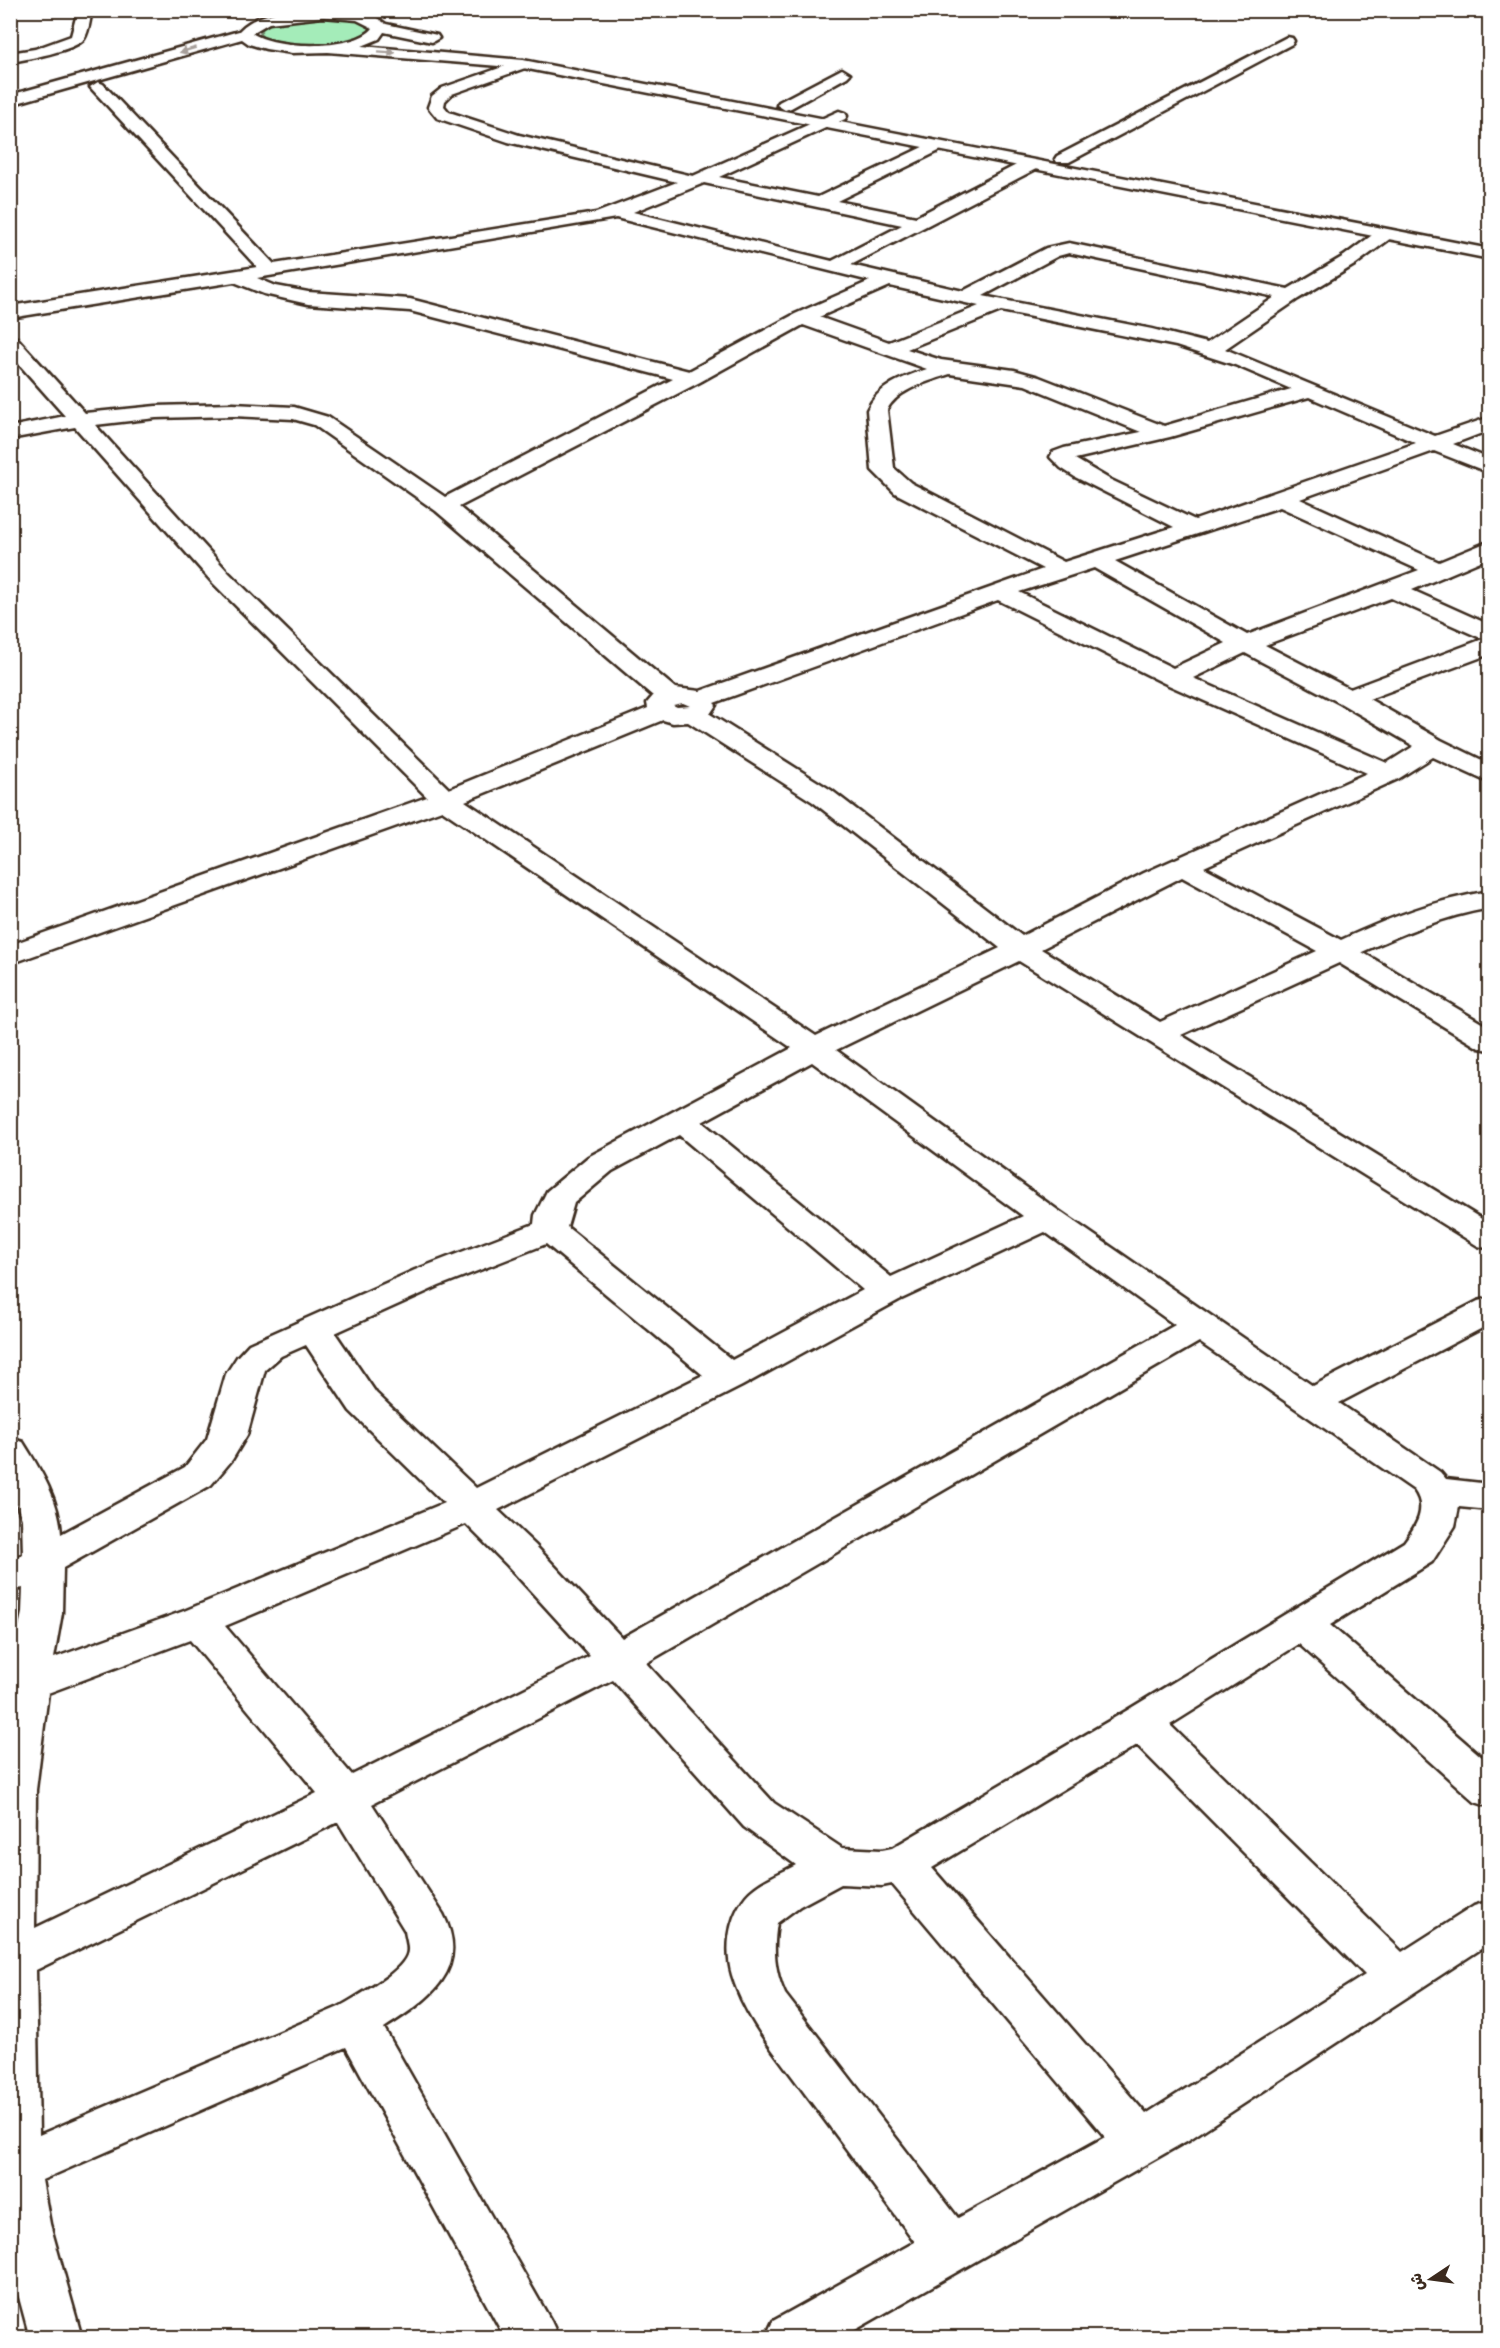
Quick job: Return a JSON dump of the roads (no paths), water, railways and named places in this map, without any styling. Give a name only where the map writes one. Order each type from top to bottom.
[{"type":"street","points":[[10,58],[38,53],[76,39],[79,36],[85,10]]},
{"type":"street","points":[[11,102],[244,34],[249,27],[269,15],[314,13],[352,15],[447,40]]},
{"type":"street","points":[[329,48],[368,39],[380,32],[371,19]]},
{"type":"street","points":[[244,34],[248,39],[259,44],[295,49]]},
{"type":"street","points":[[1064,159],[1287,41]]},
{"type":"street","points":[[468,45],[785,105],[935,147],[1490,254]]},
{"type":"street","points":[[250,56],[295,49],[329,48],[523,64],[1064,159],[1490,244]]},
{"type":"street","points":[[523,64],[447,91],[437,99],[436,107],[443,115],[514,139],[918,223]]},
{"type":"street","points":[[11,102],[98,87],[184,67]]},
{"type":"street","points":[[785,105],[842,74]]},
{"type":"street","points":[[98,87],[269,269]]},
{"type":"street","points":[[10,312],[269,269],[561,225],[616,213],[831,119]]},
{"type":"street","points":[[821,202],[935,147]]},
{"type":"street","points":[[836,266],[1030,165]]},
{"type":"street","points":[[616,213],[999,305],[1140,332],[1210,350],[1242,361],[1490,467]]},
{"type":"street","points":[[1210,350],[1291,295],[1350,260],[1384,234]]},
{"type":"street","points":[[966,297],[1052,252],[1069,248],[1291,295]]},
{"type":"street","points":[[234,275],[271,290],[308,298],[410,305],[693,378]]},
{"type":"street","points":[[444,506],[693,378],[802,318],[890,279]]},
{"type":"street","points":[[889,349],[999,305]]},
{"type":"street","points":[[802,318],[947,368],[1014,376],[1032,381],[1163,433]]},
{"type":"street","points":[[10,342],[221,578],[445,800],[814,1049],[1200,1326],[1427,1480],[1438,1491],[1441,1508],[1435,1529],[1418,1552],[1141,1722],[902,1864],[882,1868],[836,1866],[816,1856],[759,1815],[521,1555],[363,1401],[337,1366],[314,1329]]},
{"type":"street","points":[[947,368],[894,390],[879,404],[883,470],[903,488],[1062,570]]},
{"type":"street","points":[[1195,528],[1091,477],[1065,463],[1061,457],[1163,433],[1310,390]]},
{"type":"street","points":[[10,433],[78,420],[189,411],[233,410],[294,413],[321,421],[444,506],[681,705],[822,796],[1020,949],[1157,1035],[1487,1234]]},
{"type":"street","points":[[10,955],[445,800],[681,705],[999,591],[1281,499],[1490,423]]},
{"type":"street","points":[[1281,499],[1447,566],[1481,573]]},
{"type":"street","points":[[1173,678],[1245,644],[1392,590],[1490,548]]},
{"type":"street","points":[[1095,559],[1245,644],[1349,698],[1432,747],[1490,775]]},
{"type":"street","points":[[1392,590],[1490,634]]},
{"type":"street","points":[[999,591],[1173,678],[1389,773]]},
{"type":"street","points":[[1349,698],[1490,645]]},
{"type":"street","points":[[550,1230],[554,1206],[559,1198],[600,1164],[683,1122],[814,1049],[1020,949],[1154,879],[1389,773],[1432,747]]},
{"type":"street","points":[[1184,867],[1338,950],[1490,1041]]},
{"type":"street","points":[[1157,1035],[1338,950],[1411,919],[1443,909],[1490,899]]},
{"type":"street","points":[[683,1122],[888,1292]]},
{"type":"street","points":[[28,1684],[198,1621],[471,1507],[729,1377],[888,1292],[1047,1218]]},
{"type":"street","points":[[27,1569],[198,1476],[210,1463],[228,1435],[238,1395],[248,1369],[256,1358],[270,1348],[427,1278],[550,1230]]},
{"type":"street","points":[[550,1230],[729,1377]]},
{"type":"street","points":[[1313,1401],[1490,1309]]},
{"type":"street","points":[[12,1960],[346,1798],[617,1660],[1200,1326]]},
{"type":"street","points":[[10,1451],[34,1494],[41,1519],[27,1569],[42,1613],[28,1684],[14,1790],[12,1960],[15,2169],[25,2224],[56,2337]]},
{"type":"street","points":[[1438,1491],[1490,1497]]},
{"type":"street","points":[[15,2169],[356,2021],[401,1993],[428,1965],[431,1948],[427,1927],[346,1798],[198,1621]]},
{"type":"street","points":[[1302,1624],[1490,1790]]},
{"type":"street","points":[[1141,1722],[1398,1978]]},
{"type":"street","points":[[902,1864],[1140,2142]]},
{"type":"street","points":[[836,1866],[770,1902],[760,1910],[754,1922],[750,1957],[755,1980],[769,2008],[950,2248]]},
{"type":"street","points":[[791,2337],[1173,2124],[1490,1919]]},
{"type":"street","points":[[356,2021],[533,2337]]}]
